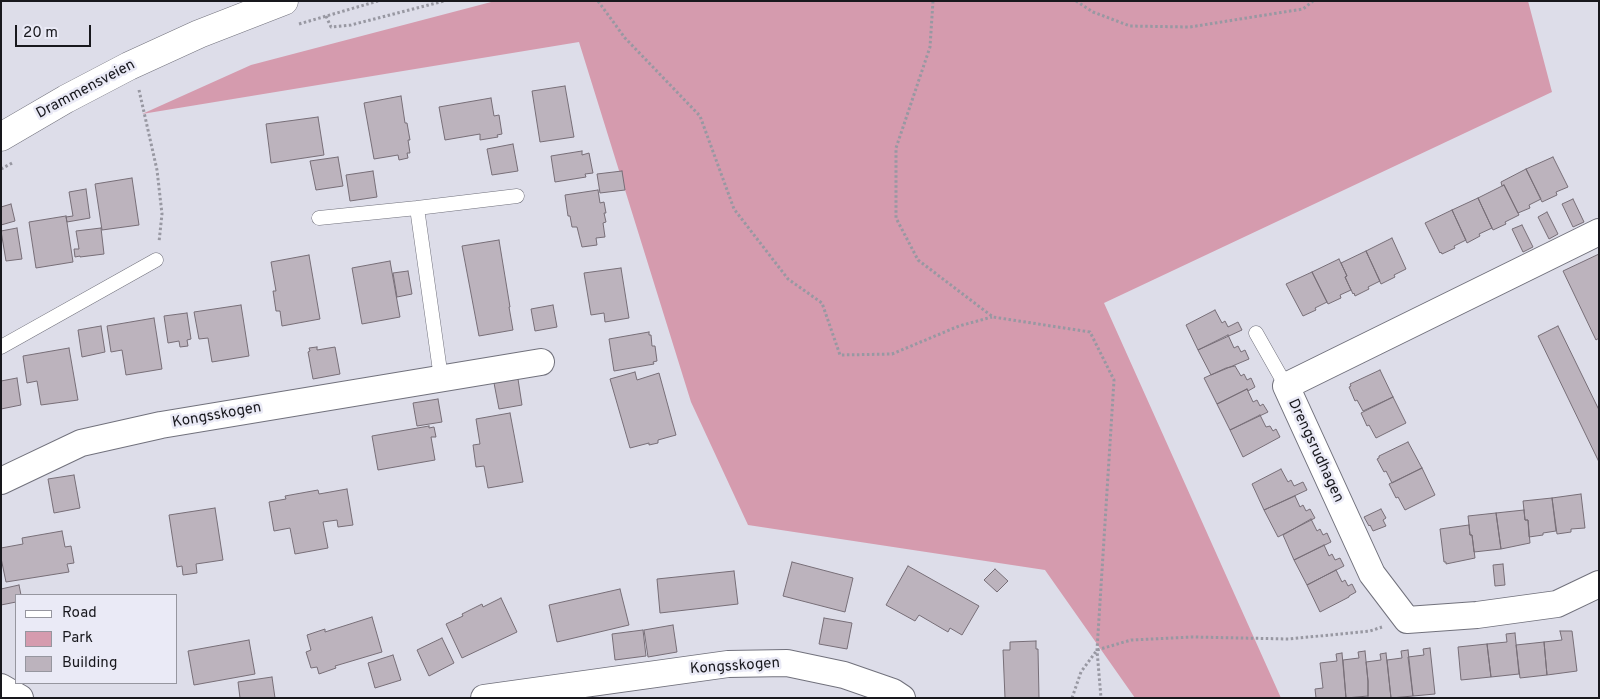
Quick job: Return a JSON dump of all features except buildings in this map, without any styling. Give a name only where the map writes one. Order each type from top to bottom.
[{"type":"main road","name":"Drammensveien","points":[[1,137],[66,99],[129,66],[199,34],[284,1]]},
{"type":"street","name":"Drengsrudhagen","points":[[1406,620],[1372,574],[1286,386],[1599,232]]},
{"type":"street","name":"Kongsskogen","points":[[1,481],[81,442],[161,425],[541,362]]},
{"type":"street","points":[[1406,620],[1558,604],[1599,584]]},
{"type":"street","name":"Kongsskogen","points":[[484,698],[595,690],[728,664],[787,663],[844,675],[893,692],[902,698]]},
{"type":"street","points":[[1,687],[20,698]]},
{"type":"lane","points":[[319,218],[517,196]]},
{"type":"lane","points":[[417,208],[441,378]]},
{"type":"lane","points":[[1,347],[156,260]]},
{"type":"lane","points":[[1256,333],[1286,386]]},
{"type":"path","points":[[298,24],[378,1]]},
{"type":"path","points":[[326,16],[331,27],[351,25],[444,1]]},
{"type":"path","points":[[598,1],[625,38],[700,116],[734,209],[788,278],[822,303],[840,355],[892,354],[959,326],[993,317],[1090,332],[1114,380],[1097,650],[1101,698]]},
{"type":"path","points":[[933,1],[930,47],[896,148],[896,218],[918,260],[993,317]]},
{"type":"path","points":[[1076,1],[1093,12],[1130,26],[1190,27],[1303,9],[1313,1]]},
{"type":"path","points":[[130,95],[139,90],[157,170],[162,214],[156,260]]},
{"type":"path","points":[[1,169],[18,160]]},
{"type":"path","points":[[1072,698],[1081,672],[1097,650],[1131,640],[1193,637],[1289,639],[1370,630],[1406,620]]},
{"type":"green space","points":[[495,1],[1528,1],[1552,92],[1104,303],[1281,698],[1135,698],[1045,570],[748,525],[691,402],[579,42],[142,114],[251,65]]}]
